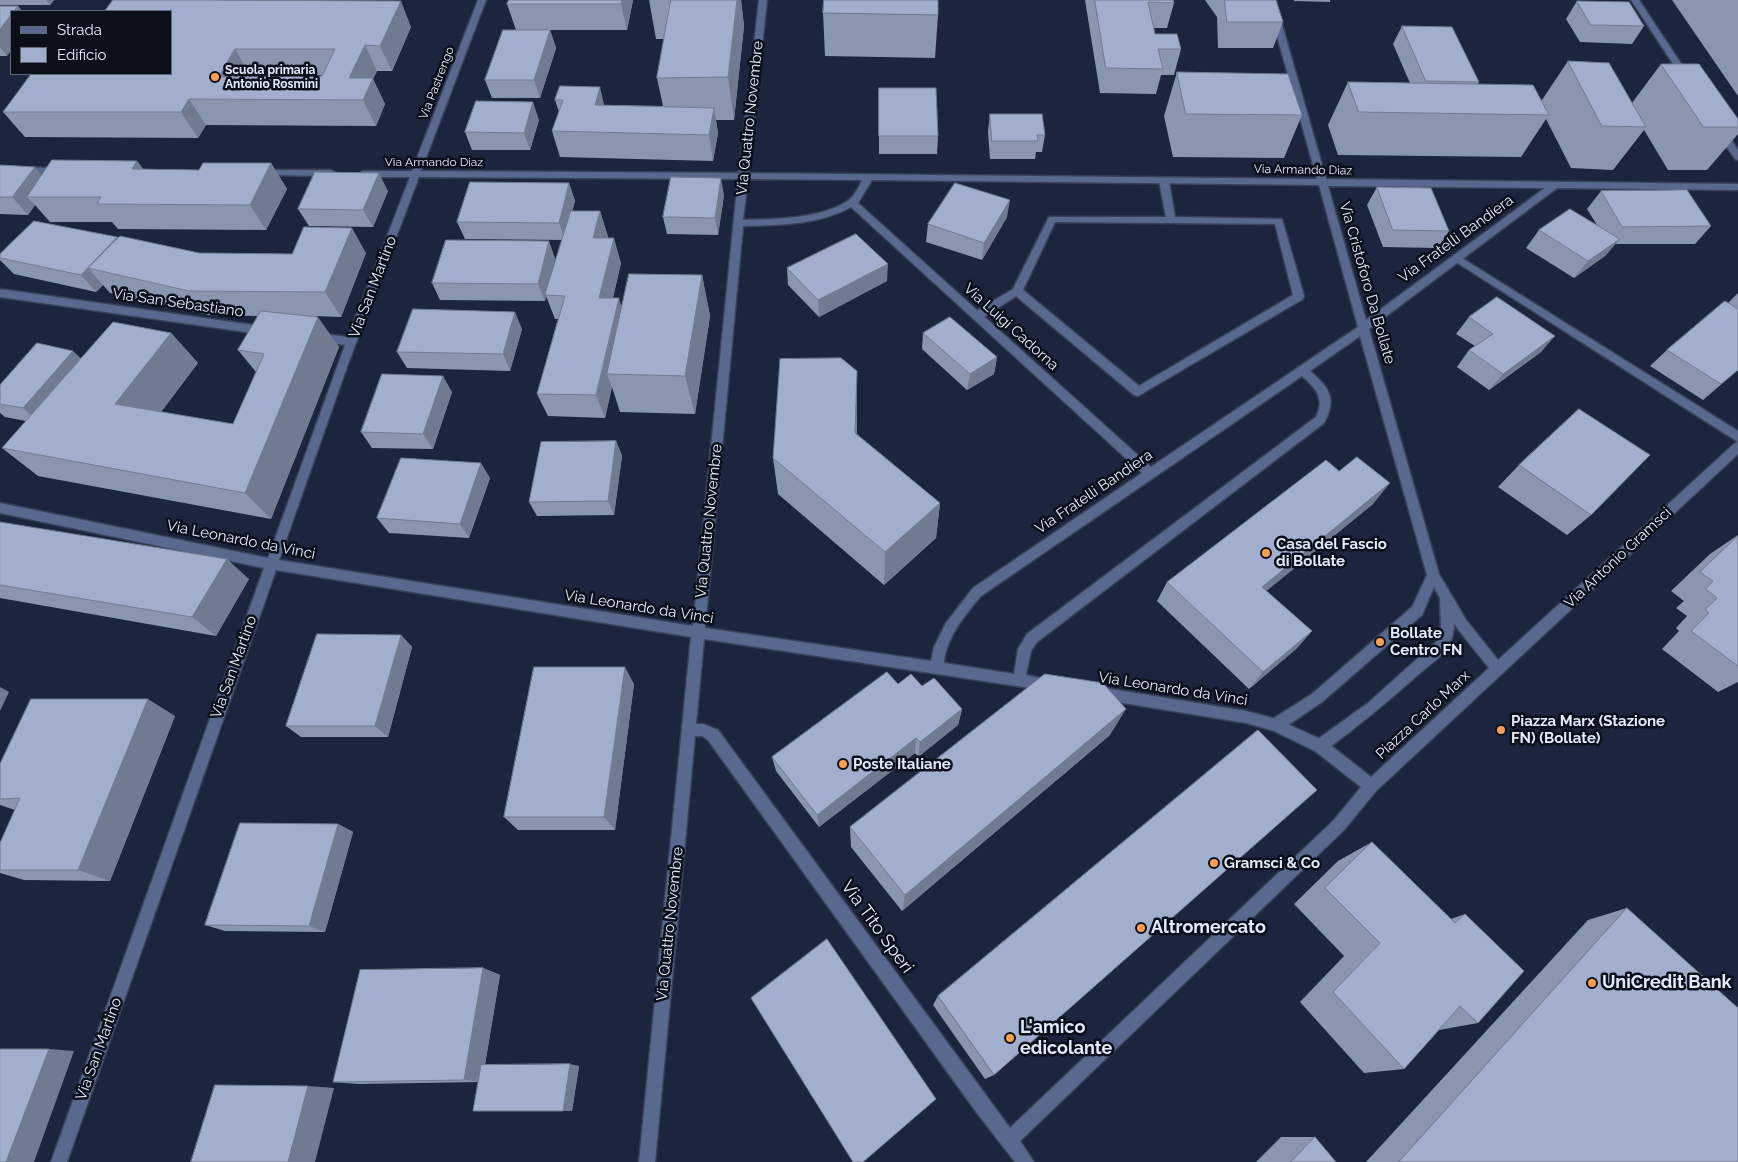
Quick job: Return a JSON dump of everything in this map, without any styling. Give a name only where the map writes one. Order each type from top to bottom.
[{"type":"street","name":"Via Pastrengo","points":[[415,174],[482,0]]},
{"type":"street","name":"Via Quattro Novembre","points":[[647,1162],[738,223],[745,176],[763,0]]},
{"type":"street","name":"Via Cristoforo Da Bollate","points":[[1271,0],[1434,575]]},
{"type":"street","points":[[1635,0],[1692,88]]},
{"type":"street","points":[[1713,119],[1738,158]]},
{"type":"street","points":[[0,170],[70,171]]},
{"type":"street","name":"Via Armando Diaz","points":[[249,172],[1738,187]]},
{"type":"street","name":"Via San Martino","points":[[59,1162],[271,564],[415,174]]},
{"type":"street","points":[[738,223],[773,222],[806,217],[839,208],[852,203],[868,178]]},
{"type":"street","points":[[1164,181],[1172,220]]},
{"type":"street","name":"Via Fratelli Bandiera","points":[[937,667],[948,632],[962,608],[977,592],[1364,328],[1556,185]]},
{"type":"street","name":"Via Luigi Cadorna","points":[[852,203],[1150,473]]},
{"type":"street","points":[[977,316],[1017,292],[1052,219],[1279,221],[1299,296],[1138,392],[1017,292]]},
{"type":"street","points":[[1456,258],[1738,438]]},
{"type":"street","name":"Via San Sebastiano","points":[[0,293],[274,331]]},
{"type":"street","points":[[303,336],[352,342]]},
{"type":"street","points":[[1019,680],[1025,649],[1032,638],[1320,420],[1325,412],[1327,402],[1319,384],[1302,370]]},
{"type":"street","name":"Via Antonio Gramsci","points":[[1498,669],[1738,447]]},
{"type":"street","name":"Via Leonardo da Vinci","points":[[0,508],[271,564],[698,633],[937,667],[1068,688]]},
{"type":"street","points":[[1434,575],[1446,599],[1477,647],[1498,669]]},
{"type":"street","points":[[1276,725],[1317,698],[1416,611],[1434,575]]},
{"type":"street","points":[[1320,746],[1373,707],[1442,645],[1446,638],[1448,621],[1446,599]]},
{"type":"street","name":"Piazza Carlo Marx","points":[[1371,786],[1498,669]]},
{"type":"street","name":"Via Leonardo da Vinci","points":[[1088,691],[1246,717],[1276,725]]},
{"type":"street","points":[[1009,1140],[1339,824],[1371,786],[1320,746],[1276,725]]},
{"type":"street","name":"Via Tito Speri","points":[[689,730],[703,730],[713,735],[983,1107],[1026,1162]]},
{"type":"building","points":[[113,0],[401,1],[380,46],[365,45],[349,78],[373,78],[363,100],[189,99],[181,112],[3,112],[30,75],[172,75],[172,10],[106,10]],"holes":[[[235,49],[335,49],[322,76],[219,77]]]},
{"type":"building","points":[[509,0],[622,0],[621,4],[507,4]]},
{"type":"building","points":[[671,0],[737,0],[728,77],[657,78]]},
{"type":"building","points":[[824,0],[938,0],[938,15],[823,13]]},
{"type":"building","points":[[1095,0],[1173,0],[1174,3],[1148,2],[1155,34],[1177,34],[1181,49],[1158,49],[1163,69],[1106,68]]},
{"type":"building","points":[[1225,0],[1276,0],[1283,22],[1227,22]]},
{"type":"building","points":[[1577,1],[1629,2],[1644,26],[1591,25]]},
{"type":"building","points":[[0,6],[18,6],[15,10],[10,10],[10,16],[0,29]]},
{"type":"building","points":[[1402,26],[1452,27],[1479,82],[1426,81]]},
{"type":"building","points":[[503,30],[550,30],[534,80],[485,80]]},
{"type":"building","points":[[1568,61],[1609,63],[1646,127],[1602,126]]},
{"type":"building","points":[[1661,64],[1699,64],[1738,119],[1738,127],[1704,127]]},
{"type":"building","points":[[1177,72],[1288,74],[1302,115],[1186,114]]},
{"type":"building","points":[[1348,82],[1533,85],[1549,115],[1359,112]]},
{"type":"building","points":[[560,86],[600,87],[595,105],[714,108],[709,135],[552,131],[563,100],[555,100]]},
{"type":"building","points":[[879,88],[936,88],[938,136],[879,136]]},
{"type":"building","points":[[476,101],[533,102],[524,133],[465,132]]},
{"type":"building","points":[[990,114],[1042,114],[1045,135],[1037,135],[1038,141],[992,141]]},
{"type":"building","points":[[52,160],[137,161],[132,169],[199,170],[203,163],[271,163],[250,205],[97,204],[101,197],[27,197]]},
{"type":"building","points":[[0,165],[35,167],[12,197],[0,197]]},
{"type":"building","points":[[315,172],[379,173],[363,210],[298,209]]},
{"type":"building","points":[[671,177],[721,178],[715,218],[663,217]]},
{"type":"building","points":[[470,182],[569,183],[559,223],[457,222]]},
{"type":"building","points":[[955,183],[1010,200],[984,243],[928,224]]},
{"type":"building","points":[[1377,187],[1431,188],[1449,231],[1393,230]]},
{"type":"building","points":[[1687,190],[1711,226],[1622,227],[1601,191]]},
{"type":"building","points":[[1570,209],[1620,239],[1588,261],[1539,230]]},
{"type":"building","points":[[571,211],[600,211],[593,238],[614,238],[599,298],[619,298],[596,395],[537,394],[565,296],[545,295]]},
{"type":"building","points":[[34,221],[117,237],[81,275],[0,258],[0,254]]},
{"type":"building","points":[[304,227],[352,228],[325,292],[189,291],[88,268],[120,236],[199,253],[292,254]]},
{"type":"building","points":[[856,234],[888,264],[818,300],[787,268]]},
{"type":"building","points":[[446,240],[549,241],[538,284],[432,283]]},
{"type":"building","points":[[629,274],[702,275],[685,376],[607,374]]},
{"type":"building","points":[[1497,297],[1555,336],[1503,374],[1469,350],[1493,334],[1469,317]]},
{"type":"building","points":[[1725,301],[1738,309],[1738,370],[1721,384],[1667,350]]},
{"type":"building","points":[[413,309],[515,312],[503,354],[397,352]]},
{"type":"building","points":[[261,311],[318,317],[245,493],[2,448],[113,322],[171,333],[115,404],[233,424],[264,354],[238,350]]},
{"type":"building","points":[[950,317],[997,357],[970,374],[923,333]]},
{"type":"building","points":[[37,343],[73,351],[23,408],[0,404],[0,385]]},
{"type":"building","points":[[841,358],[857,371],[855,433],[940,503],[885,552],[773,458],[780,359]]},
{"type":"building","points":[[382,374],[443,376],[423,434],[361,432]]},
{"type":"building","points":[[1579,409],[1650,455],[1591,515],[1519,465]]},
{"type":"building","points":[[616,441],[608,501],[529,502],[541,442]]},
{"type":"building","name":"Casa del Fascio di Bollate","points":[[1357,457],[1390,483],[1262,587],[1312,631],[1263,672],[1167,582],[1326,460],[1339,471]]},
{"type":"building","points":[[401,458],[481,463],[460,524],[377,518]]},
{"type":"building","points":[[0,522],[227,559],[192,617],[0,585]]},
{"type":"building","points":[[1738,536],[1738,666],[1691,631],[1709,613],[1705,610],[1717,598],[1706,589],[1713,581],[1700,572]]},
{"type":"building","points":[[317,634],[401,635],[375,726],[286,726]]},
{"type":"building","points":[[534,667],[625,667],[604,817],[504,817]]},
{"type":"building","name":"Poste Italiane","points":[[887,672],[898,684],[911,674],[922,686],[934,678],[962,709],[920,742],[916,738],[817,815],[772,757]]},
{"type":"building","points":[[1045,674],[1103,683],[1126,709],[905,895],[850,827]]},
{"type":"building","points":[[31,699],[148,699],[78,870],[0,870],[0,843],[20,798],[0,799],[0,764]]},
{"type":"building","points":[[1258,730],[1317,790],[994,1075],[938,996]]},
{"type":"building","points":[[240,823],[338,824],[309,926],[205,925]]},
{"type":"building","points":[[1372,842],[1455,923],[1465,914],[1524,971],[1478,1023],[1460,1006],[1404,1069],[1333,992],[1380,943],[1325,888]]},
{"type":"building","points":[[1627,908],[1738,1008],[1738,1162],[1399,1162]]},
{"type":"building","points":[[827,939],[936,1099],[863,1162],[853,1162],[751,998]]},
{"type":"building","points":[[483,968],[464,1080],[333,1082],[360,970]]},
{"type":"building","points":[[0,1049],[49,1049],[6,1162],[0,1162]]},
{"type":"building","points":[[570,1064],[563,1111],[473,1111],[481,1065]]},
{"type":"building","points":[[215,1085],[308,1086],[288,1162],[191,1162]]},
{"type":"building","points":[[1315,1137],[1336,1162],[1291,1162]]},
{"type":"place","name":"Scuola primaria Antonio Rosmini","points":[[215,77]]},
{"type":"place","name":"Casa del Fascio di Bollate","points":[[1266,553]]},
{"type":"place","name":"Bollate Centro FN","points":[[1380,642]]},
{"type":"place","name":"Piazza Marx (Stazione FN) (Bollate)","points":[[1501,730]]},
{"type":"place","name":"Poste Italiane","points":[[843,764]]},
{"type":"place","name":"Gramsci & Co","points":[[1214,863]]},
{"type":"place","name":"Altromercato","points":[[1141,928]]},
{"type":"place","name":"UniCredit Bank","points":[[1592,983]]},
{"type":"place","name":"L'amico edicolante","points":[[1010,1038]]}]
